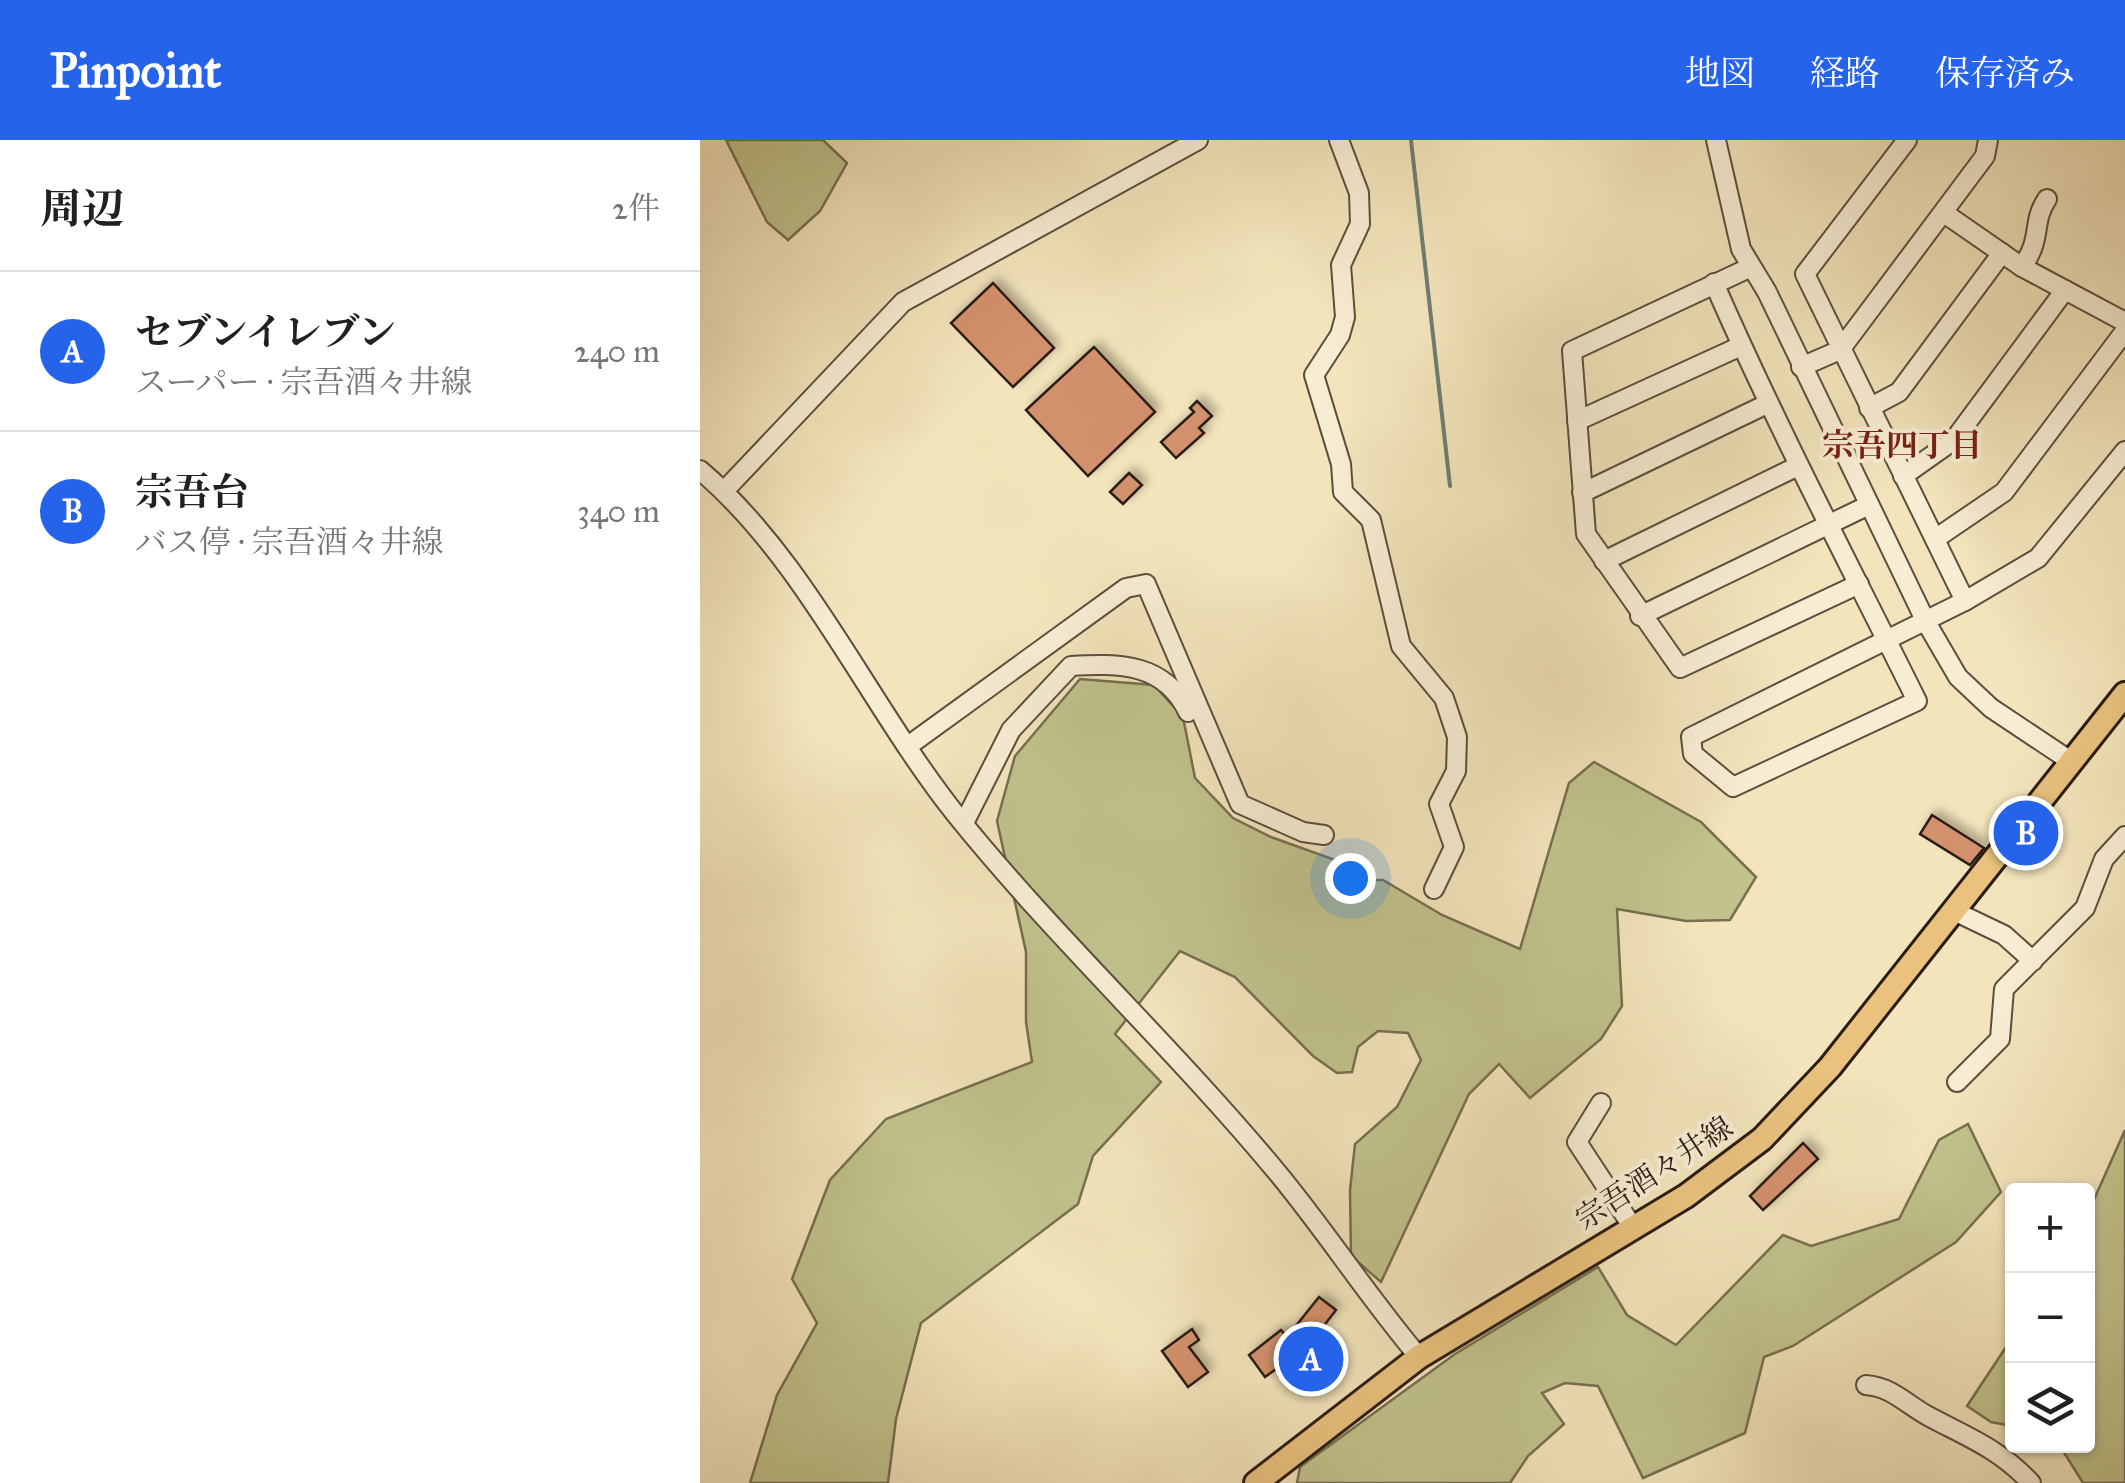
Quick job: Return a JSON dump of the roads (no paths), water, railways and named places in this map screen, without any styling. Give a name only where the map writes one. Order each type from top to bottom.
[{"type":"main road","name":"宗吾酒々井線","points":[[1256,1483],[1419,1357],[1727,1168],[1798,1104],[2125,694]]},
{"type":"street","points":[[724,491],[903,302],[1198,140]]},
{"type":"street","points":[[1339,140],[1359,193],[1360,224],[1341,265],[1345,317],[1340,335],[1314,375],[1341,464],[1342,492],[1371,520],[1401,646],[1444,698],[1458,737],[1456,771],[1439,804],[1454,847],[1434,889]]},
{"type":"street","points":[[1716,140],[1741,249],[1926,622],[1958,677],[1991,708],[2072,762]]},
{"type":"street","points":[[1906,140],[1805,274],[1966,601]]},
{"type":"street","points":[[1801,367],[1840,350],[1985,156],[1988,140]]},
{"type":"street","points":[[2022,267],[2038,241],[2038,218],[2047,198]]},
{"type":"street","points":[[1944,213],[2022,267],[2125,322]]},
{"type":"street","points":[[1869,408],[1898,392],[2002,253]]},
{"type":"street","points":[[1751,267],[1572,351],[1586,534],[1680,668],[1858,584]]},
{"type":"street","points":[[1714,283],[1767,404],[1887,640],[1917,701],[1734,787],[1693,754],[1690,737],[1887,640],[1926,622],[2038,558],[2125,451]]},
{"type":"street","points":[[1902,476],[1954,440],[2064,290]]},
{"type":"street","points":[[1935,539],[2004,492],[2125,331]]},
{"type":"street","points":[[1577,421],[1741,346]]},
{"type":"street","points":[[1582,494],[1767,404]]},
{"type":"street","points":[[1604,561],[1798,466]]},
{"type":"street","points":[[700,470],[758,526],[964,823],[1064,941],[1276,1170],[1367,1296],[1419,1357]]},
{"type":"street","points":[[1640,616],[1868,506]]},
{"type":"street","points":[[908,746],[1126,588],[1146,584],[1240,804],[1303,832],[1324,835]]},
{"type":"street","points":[[964,823],[1011,730],[1072,666],[1124,663],[1154,674],[1179,694],[1188,712]]},
{"type":"street","points":[[1957,1082],[2000,1039],[2004,989],[2085,908],[2104,859],[2125,836]]},
{"type":"street","points":[[1954,910],[2004,936],[2033,961]]},
{"type":"street","points":[[1601,1103],[1576,1142],[1632,1226]]},
{"type":"street","points":[[1866,1384],[1896,1394],[1928,1416],[1990,1445],[2032,1483]]},
{"type":"waterway","points":[[1411,140],[1450,486]]},
{"type":"place","name":"宗吾台","points":[[2026,833]]},
{"type":"place","name":"セブンイレブン","points":[[1311,1359]]},
{"type":"district","name":"宗吾四丁目","points":[[1902,445]]}]
